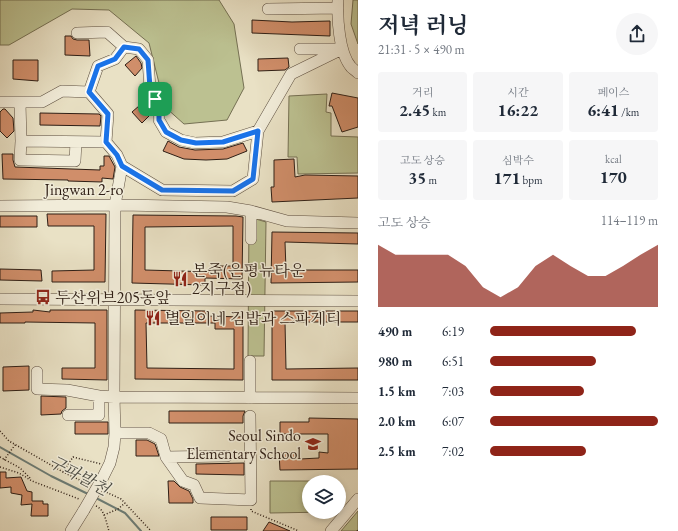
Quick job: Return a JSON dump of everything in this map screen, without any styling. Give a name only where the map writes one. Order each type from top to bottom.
[{"type":"street","points":[[268,9],[338,4],[342,49],[350,66],[358,73]]},
{"type":"street","points":[[77,33],[107,32],[124,47],[139,49],[148,60],[150,88],[159,108],[159,120],[166,132],[181,140],[196,143],[223,142],[258,131]]},
{"type":"street","points":[[89,92],[98,66],[115,59],[124,47]]},
{"type":"street","points":[[300,49],[342,49]]},
{"type":"street","points":[[0,102],[42,102],[62,91],[89,92],[108,114],[106,142],[117,155],[122,166],[162,190],[233,191],[253,179],[258,131],[291,74],[342,49]]},
{"type":"street","points":[[20,103],[20,160],[75,161],[76,142]]},
{"type":"street","points":[[21,141],[106,142]]},
{"type":"street","points":[[76,529],[87,505],[110,463],[114,448],[116,300],[111,236],[122,166]]},
{"type":"street","name":"Jingwan 2-ro","points":[[0,206],[115,205],[227,207],[251,211],[287,221],[358,223]]},
{"type":"street","points":[[251,211],[251,239]]},
{"type":"street","points":[[0,299],[358,301]]},
{"type":"street","points":[[250,361],[250,398]]},
{"type":"street","points":[[37,372],[37,389],[67,390],[99,396],[358,398]]},
{"type":"street","points":[[68,415],[99,415],[99,396]]},
{"type":"street","points":[[115,433],[149,433],[161,439],[166,457],[183,481],[194,485],[200,498],[251,500],[250,416]]},
{"type":"street","points":[[166,457],[227,456]]},
{"type":"street","points":[[331,531],[358,499]]},
{"type":"path","points":[[0,431],[9,441],[63,472],[98,484],[121,499],[150,531]]},
{"type":"path","points":[[4,460],[16,445]]},
{"type":"path","points":[[0,457],[20,468],[32,481]]},
{"type":"path","points":[[63,472],[73,457],[104,465]]},
{"type":"path","points":[[0,467],[19,473],[32,481],[87,505],[99,507],[104,515],[109,531]]},
{"type":"path","points":[[251,500],[251,511],[299,531]]},
{"type":"path","points":[[104,515],[118,509],[125,503]]},
{"type":"green space","points":[[0,0],[219,0],[234,24],[244,88],[227,120],[184,124],[165,107],[149,43],[109,10],[72,9],[9,45],[0,45]]},
{"type":"green space","points":[[353,0],[358,0],[358,44],[351,24]]},
{"type":"green space","points":[[327,94],[326,112],[331,113],[331,136],[358,137],[358,173],[298,174],[297,157],[288,157],[289,96]]},
{"type":"green space","points":[[249,217],[266,222],[264,356],[248,356]]},
{"type":"green space","points":[[270,481],[302,481],[302,512],[270,513]]},
{"type":"green space","points":[[358,511],[358,531],[341,531]]},
{"type":"building","points":[[252,20],[292,22],[330,21],[330,36],[252,33]]},
{"type":"building","points":[[65,36],[71,36],[73,39],[77,40],[89,40],[90,56],[65,55]]},
{"type":"building","points":[[136,56],[141,63],[142,68],[135,76],[125,65]]},
{"type":"building","points":[[288,58],[289,67],[285,70],[258,71],[258,59]]},
{"type":"building","points":[[13,60],[38,60],[38,81],[13,79]]},
{"type":"building","points":[[332,93],[358,98],[358,127],[342,132],[332,106],[329,106]]},
{"type":"building","points":[[147,99],[152,113],[142,123],[132,112]]},
{"type":"building","points":[[5,109],[13,118],[14,131],[7,138],[0,131],[0,112]]},
{"type":"building","points":[[40,113],[99,114],[101,116],[100,126],[40,125]]},
{"type":"building","points":[[168,141],[179,147],[195,150],[223,149],[243,143],[247,151],[227,159],[184,159],[163,151]]},
{"type":"building","points":[[2,154],[13,154],[15,167],[100,170],[100,166],[104,166],[104,156],[109,156],[115,167],[113,179],[102,178],[102,182],[3,179]]},
{"type":"building","points":[[294,159],[295,177],[305,175],[358,176],[358,198],[272,202],[271,187],[274,187],[274,160]]},
{"type":"building","points":[[47,214],[106,214],[105,282],[52,282],[52,271],[94,270],[94,226],[48,226]]},
{"type":"building","points":[[133,215],[243,217],[242,279],[205,278],[205,285],[132,283]],"holes":[[[233,226],[233,266],[214,266],[215,272],[145,270],[145,227]]]},
{"type":"building","points":[[0,216],[37,216],[37,227],[0,227]]},
{"type":"building","points":[[272,232],[358,233],[358,244],[285,242],[286,270],[358,270],[358,282],[271,283]]},
{"type":"building","points":[[0,269],[41,270],[42,281],[0,280]]},
{"type":"building","points":[[33,310],[50,312],[50,310],[107,310],[107,380],[62,379],[62,368],[95,368],[95,323],[0,323],[0,313],[33,312]]},
{"type":"building","points":[[135,310],[206,311],[206,316],[243,317],[243,380],[135,379]],"holes":[[[146,323],[215,323],[215,329],[234,329],[234,369],[147,368]]]},
{"type":"building","points":[[272,311],[358,311],[358,322],[285,322],[286,369],[358,368],[358,380],[272,380]]},
{"type":"building","points":[[29,366],[29,390],[3,391],[3,367]]},
{"type":"building","points":[[41,396],[66,397],[66,408],[61,414],[41,415]]},
{"type":"building","points":[[169,411],[245,411],[243,423],[169,423]]},
{"type":"building","points":[[309,418],[358,419],[358,469],[280,470],[279,453],[300,453],[300,459],[319,458],[319,452],[328,453],[328,434],[280,434],[280,422],[309,422]]},
{"type":"building","points":[[75,422],[108,422],[108,434],[75,434]]},
{"type":"building","points":[[136,440],[147,440],[155,444],[159,456],[136,456]]},
{"type":"building","points":[[244,463],[244,475],[196,474],[196,464]]},
{"type":"building","points":[[0,472],[6,472],[6,478],[21,477],[27,491],[32,492],[32,501],[43,501],[43,504],[48,504],[48,516],[31,516],[32,504],[21,505],[22,495],[11,493],[11,487],[0,488]]},
{"type":"building","points":[[168,481],[174,481],[180,487],[189,491],[193,499],[193,503],[169,503]]},
{"type":"building","points":[[211,517],[247,517],[247,530],[211,530]]},
{"type":"building","points":[[269,522],[290,531],[263,531]]},
{"type":"waterway","name":"구파발천","points":[[0,447],[51,476],[88,494]]},
{"type":"waterway","name":"구파발천","points":[[96,498],[125,513],[141,531]]},
{"type":"place","name":"본죽(은평뉴타운 2지구점)","points":[[180,279]]},
{"type":"place","name":"두산위브205동앞","points":[[43,297]]},
{"type":"place","name":"별일이네 김밥과 스파게티","points":[[153,318]]},
{"type":"place","name":"Seoul Sindo Elementary School","points":[[313,444]]},
{"type":"route","points":[[124,47],[139,49],[148,60],[150,88],[155,99],[159,108],[159,120],[166,132],[181,140],[196,143],[223,142],[258,131],[253,179],[233,191],[162,190],[122,166],[117,155],[106,142],[108,114],[89,92],[98,66],[115,59],[124,47]]}]
